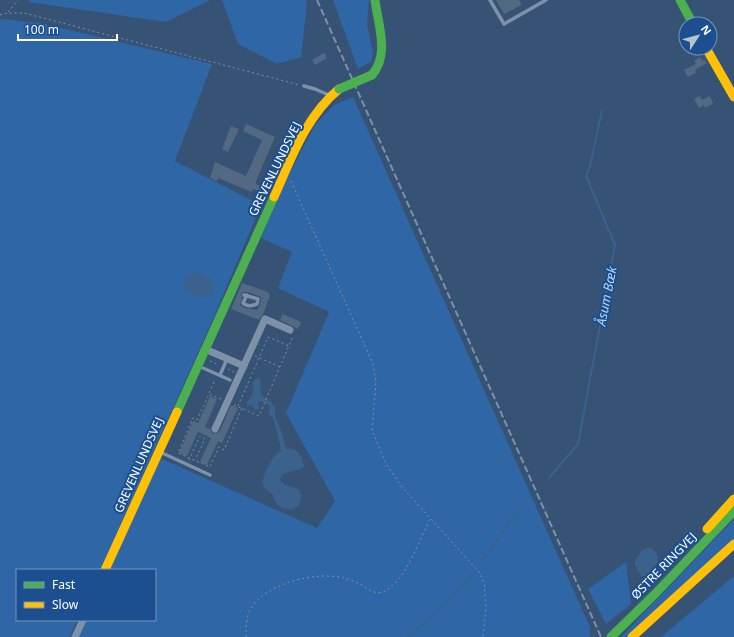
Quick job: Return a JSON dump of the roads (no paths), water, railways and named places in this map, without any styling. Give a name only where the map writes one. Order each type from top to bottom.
[{"type":"street","name":"GREVENLUNDSVEJ","points":[[105,569],[206,349],[235,290],[300,139],[318,110],[330,95],[339,89],[372,75],[380,65],[382,50],[375,0]]},
{"type":"street","points":[[680,0],[689,16]]},
{"type":"street","points":[[711,56],[734,97]]},
{"type":"street","points":[[215,429],[266,319],[290,330]]},
{"type":"street","points":[[206,349],[244,366]]},
{"type":"street","points":[[656,593],[685,555],[734,499]]},
{"type":"street","name":"ØSTRE RINGVEJ","points":[[611,637],[656,593],[734,511]]},
{"type":"street","points":[[632,637],[734,544]]},
{"type":"street","points":[[75,637],[83,621]]},
{"type":"lane","points":[[490,0],[504,24],[546,0]]},
{"type":"lane","points":[[304,86],[330,95]]},
{"type":"lane","points":[[218,375],[227,358]]},
{"type":"lane","points":[[203,368],[230,380]]},
{"type":"lane","points":[[159,451],[210,474]]},
{"type":"waterway","name":"Åsum Bæk","points":[[549,478],[578,444],[615,245],[586,176],[590,166],[602,110]]},
{"type":"waterway","name":"Åsum Bæk","points":[[480,564],[527,499]]},
{"type":"waterway","name":"Åsum Bæk","points":[[408,637],[442,607],[473,573]]},
{"type":"railway","points":[[317,0],[601,637]]}]
